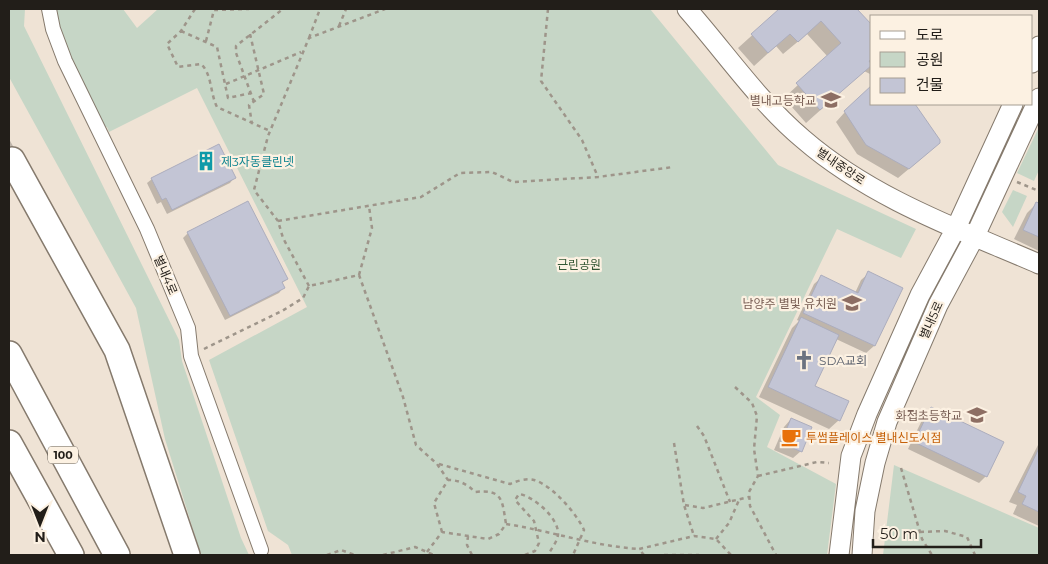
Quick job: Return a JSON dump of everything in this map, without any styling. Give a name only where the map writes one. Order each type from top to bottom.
[{"type":"highway","points":[[12,160],[117,350],[187,555]]},
{"type":"highway","name":"100","points":[[9,354],[117,555]]},
{"type":"highway","points":[[9,443],[71,555]]},
{"type":"street","name":"별내4로","points":[[49,9],[53,29],[65,62],[147,229],[188,328],[191,356],[262,550]]},
{"type":"street","name":"별내중앙로","points":[[688,9],[742,74],[802,138],[830,161],[880,192],[1039,264]]},
{"type":"street","points":[[1033,61],[1039,46]]},
{"type":"street","name":"별내5로","points":[[862,555],[866,511],[875,463],[887,422],[938,304],[975,236],[1039,98]]},
{"type":"street","name":"별내5로","points":[[839,555],[843,507],[854,448],[867,414],[920,295],[956,228],[1014,105]]},
{"type":"path","points":[[195,9],[182,30],[167,44],[178,67],[201,64],[207,69],[213,99],[217,107],[270,131]]},
{"type":"path","points":[[206,41],[214,10],[249,9]]},
{"type":"path","points":[[254,102],[236,53],[236,46],[283,9]]},
{"type":"path","points":[[310,286],[283,238],[278,221],[254,190],[270,131],[320,9]]},
{"type":"path","points":[[338,27],[346,9]]},
{"type":"path","points":[[309,38],[385,9]]},
{"type":"path","points":[[548,9],[541,81],[582,140],[598,177]]},
{"type":"path","points":[[182,30],[217,47],[228,98],[251,93]]},
{"type":"path","points":[[250,34],[264,94],[249,106],[252,124]]},
{"type":"path","points":[[226,85],[303,52]]},
{"type":"path","points":[[278,221],[421,198],[460,173],[492,172],[513,182],[598,177],[673,167]]},
{"type":"path","points":[[1003,176],[1039,191]]},
{"type":"path","points":[[369,206],[372,228],[359,275],[403,397],[416,445],[437,464],[448,480]]},
{"type":"path","points":[[310,286],[359,275]]},
{"type":"path","points":[[191,356],[282,311],[304,298],[310,286]]},
{"type":"path","points":[[735,387],[752,402],[757,416],[754,449],[758,476],[749,492],[750,506],[776,555]]},
{"type":"path","points":[[697,426],[704,436],[730,502]]},
{"type":"path","points":[[674,444],[684,505],[694,536]]},
{"type":"path","points":[[758,476],[782,468],[817,462],[829,463]]},
{"type":"path","points":[[437,464],[510,484],[519,480],[533,479],[543,484],[578,518],[584,530],[573,555]]},
{"type":"path","points":[[901,468],[920,532],[932,555]]},
{"type":"path","points":[[442,532],[488,539],[499,534],[506,524],[498,494],[491,490],[475,492],[468,485],[456,480],[448,480]]},
{"type":"path","points":[[442,532],[434,503],[448,480]]},
{"type":"path","points":[[525,555],[535,551],[539,543],[534,521],[515,500],[519,494],[529,496],[550,516],[557,526],[558,536],[548,555]]},
{"type":"path","points":[[684,505],[703,508],[749,497]]},
{"type":"path","points":[[716,539],[729,523],[739,500]]},
{"type":"path","points":[[506,524],[536,529],[580,541],[639,549],[694,536],[716,539],[731,555]]},
{"type":"path","points":[[920,532],[944,531],[967,537],[975,555]]},
{"type":"path","points":[[427,552],[442,532]]},
{"type":"path","points":[[468,536],[467,545],[472,555]]},
{"type":"path","points":[[383,555],[415,547],[434,555]]},
{"type":"path","points":[[639,549],[644,555]]},
{"type":"path","points":[[327,555],[340,550],[355,555]]},
{"type":"path","points":[[664,555],[699,555]]},
{"type":"green space","points":[[10,9],[25,9],[24,26],[179,340],[182,361],[241,538],[249,555],[201,555],[165,439],[136,308],[9,77]]},
{"type":"green space","name":"근린공원","points":[[53,9],[123,9],[137,28],[158,9],[650,9],[778,165],[916,229],[901,258],[837,229],[756,397],[780,415],[767,447],[836,484],[827,555],[292,555],[288,545],[268,531],[209,360],[307,307],[197,88],[109,132],[107,127],[104,128],[55,22]]},
{"type":"green space","points":[[1039,127],[1039,170],[1034,181],[1017,173]]},
{"type":"green space","points":[[1013,190],[1027,196],[1013,227],[1002,212]]},
{"type":"green space","points":[[894,465],[1039,528],[1039,555],[883,555]]},
{"type":"building","name":"별내고등학교","points":[[779,9],[857,9],[870,23],[870,67],[820,110],[796,83],[841,43],[821,21],[798,42],[790,34],[768,53],[751,34]]},
{"type":"building","points":[[870,87],[870,105],[916,105],[940,140],[940,143],[909,169],[866,145],[844,111]]},
{"type":"building","name":"제3자동클린넷","points":[[219,144],[236,178],[172,210],[166,198],[162,200],[151,178]]},
{"type":"building","points":[[248,201],[288,279],[282,282],[285,288],[230,316],[187,232]]},
{"type":"building","points":[[1036,202],[1039,203],[1039,237],[1023,230]]},
{"type":"building","name":"남양주 별빛 유치원","points":[[868,271],[903,288],[875,346],[803,313],[821,275],[858,293]]},
{"type":"building","name":"SDA교회","points":[[801,317],[839,335],[815,386],[849,401],[840,421],[768,387]]},
{"type":"building","points":[[931,407],[1004,442],[987,477],[914,442]]},
{"type":"building","points":[[791,418],[812,427],[802,452],[781,443]]},
{"type":"building","points":[[1039,448],[1039,512],[1022,504],[1026,496],[1018,492]]},
{"type":"place","name":"별내고등학교","points":[[831,100]]},
{"type":"place","name":"제3자동클린넷","points":[[206,161]]},
{"type":"place","name":"남양주 별빛 유치원","points":[[852,303]]},
{"type":"place","name":"SDA교회","points":[[804,360]]},
{"type":"place","name":"화접초등학교","points":[[977,415]]},
{"type":"place","name":"투썸플레이스 별내신도시점","points":[[791,437]]}]
